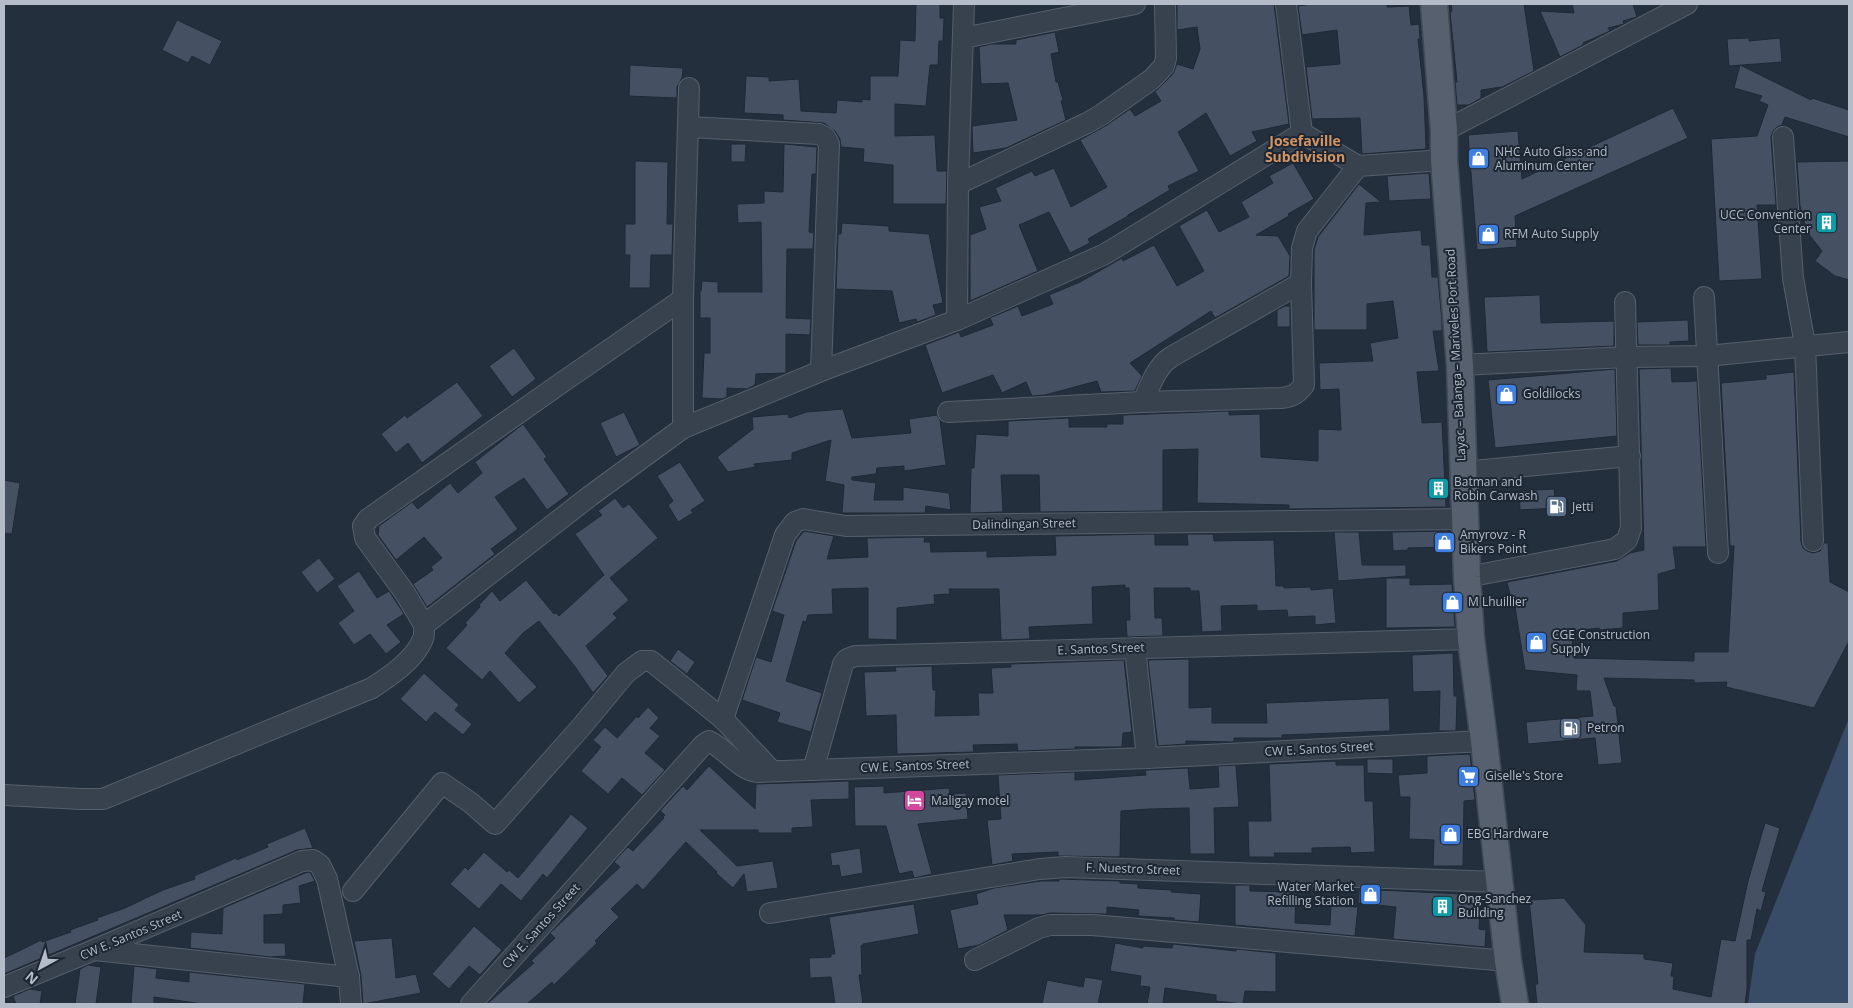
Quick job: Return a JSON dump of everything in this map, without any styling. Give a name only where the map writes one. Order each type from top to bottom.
[{"type":"main road","name":"Layac – Balanga – Mariveles Port Road","points":[[1434,4],[1460,365],[1466,577],[1471,639],[1514,1004]]},
{"type":"street","points":[[957,320],[958,184],[964,4]]},
{"type":"street","points":[[963,38],[1135,4]]},
{"type":"street","points":[[958,184],[1087,123],[1152,79],[1164,66],[1166,58],[1165,4]]},
{"type":"street","points":[[1286,4],[1302,133]]},
{"type":"street","points":[[1444,131],[1678,6]]},
{"type":"street","points":[[684,428],[683,299],[689,88]]},
{"type":"street","points":[[689,127],[819,134],[825,137],[828,144],[821,372]]},
{"type":"street","points":[[1302,133],[1358,166],[1444,160]]},
{"type":"street","points":[[424,625],[590,496],[684,428],[821,372],[957,320],[1105,254],[1302,133]]},
{"type":"street","points":[[1783,137],[1793,278],[1805,345],[1813,541]]},
{"type":"street","points":[[948,412],[1143,402],[1281,398],[1291,397],[1298,393],[1304,385],[1301,283],[1302,248],[1307,231],[1358,166]]},
{"type":"street","points":[[1143,402],[1164,362],[1301,283]]},
{"type":"street","points":[[1704,297],[1718,553]]},
{"type":"street","points":[[4,795],[81,800],[103,799],[372,688],[398,669],[413,655],[423,640],[424,625],[405,593],[365,538],[363,526],[368,519],[564,380],[683,299]]},
{"type":"street","points":[[1466,577],[1615,549],[1627,540],[1631,528],[1625,302]]},
{"type":"street","points":[[1460,365],[1626,357],[1707,356],[1849,342]]},
{"type":"street","points":[[1463,472],[1630,456]]},
{"type":"street","name":"Dalindingan Street","points":[[723,719],[785,535],[795,522],[803,519],[846,526],[1464,518]]},
{"type":"street","name":"E. Santos Street","points":[[813,770],[843,664],[847,659],[855,656],[1471,639]]},
{"type":"street","points":[[1135,648],[1147,758]]},
{"type":"street","points":[[353,891],[442,784],[471,803],[495,824],[626,673],[642,661],[651,661],[723,719],[772,771]]},
{"type":"street","name":"CW E. Santos Street","points":[[471,1004],[703,745],[709,741],[716,744],[749,770],[772,771],[1147,758],[1484,741]]},
{"type":"street","name":"CW E. Santos Street","points":[[4,987],[302,861],[313,860],[320,865],[327,880],[350,977]]},
{"type":"street","name":"F. Nuestro Street","points":[[770,913],[1040,868],[1065,867],[1499,882]]},
{"type":"street","points":[[975,960],[1039,928],[1050,925],[1092,925],[1508,961]]},
{"type":"street","points":[[94,950],[350,977],[351,1004]]},
{"type":"water","points":[[1849,718],[1849,1004],[1748,1004],[1755,954]]},
{"type":"building","points":[[916,4],[940,4],[940,18],[944,18],[943,41],[939,41],[938,65],[930,65],[926,106],[895,104],[895,136],[935,135],[937,171],[947,171],[946,204],[893,204],[893,165],[863,162],[864,149],[841,147],[840,139],[835,131],[824,123],[783,120],[783,115],[744,113],[746,76],[769,77],[769,81],[799,79],[801,111],[836,113],[837,100],[862,102],[862,99],[870,100],[870,76],[898,76],[900,40],[915,41]]},
{"type":"building","points":[[1177,4],[1274,4],[1289,124],[1252,132],[1257,141],[1230,156],[1206,113],[1178,132],[1199,171],[1168,186],[1170,190],[1088,239],[1090,243],[1070,253],[1049,212],[1019,225],[1038,271],[970,301],[970,235],[986,229],[979,207],[1001,201],[995,188],[1032,171],[1035,176],[1054,168],[1071,207],[1107,187],[1080,140],[1130,109],[1135,116],[1161,101],[1155,92],[1173,74],[1177,64],[1193,69],[1200,49],[1197,27],[1177,30]]},
{"type":"building","points":[[1312,4],[1387,4],[1387,7],[1409,6],[1411,25],[1419,24],[1420,39],[1418,39],[1424,96],[1426,149],[1362,154],[1360,118],[1312,119],[1306,67],[1340,64],[1337,30],[1302,35],[1298,6]]},
{"type":"building","points":[[1451,4],[1524,4],[1534,71],[1502,87],[1481,90],[1481,98],[1469,105],[1457,105]]},
{"type":"building","points":[[1572,4],[1633,4],[1637,17],[1623,21],[1624,24],[1608,28],[1610,31],[1583,43],[1583,45],[1560,57],[1540,11],[1574,13]]},
{"type":"building","points":[[177,20],[222,41],[210,65],[192,56],[188,63],[162,50]]},
{"type":"building","points":[[1055,32],[1059,52],[1051,54],[1056,82],[1058,82],[1063,100],[1061,101],[1066,120],[1006,148],[973,153],[972,126],[1017,120],[1008,83],[981,84],[979,47],[991,44],[1016,44],[1016,40]]},
{"type":"building","points":[[1749,38],[1749,41],[1780,38],[1782,62],[1729,66],[1727,39]]},
{"type":"building","points":[[630,65],[683,68],[682,78],[677,87],[677,98],[629,96]]},
{"type":"building","points":[[1740,65],[1811,100],[1812,98],[1849,110],[1849,137],[1785,117],[1782,125],[1773,131],[1771,137],[1776,205],[1757,205],[1762,279],[1719,281],[1711,139],[1757,136],[1768,105],[1759,101],[1762,96],[1734,88]]},
{"type":"building","points":[[1673,108],[1688,138],[1515,216],[1517,247],[1477,250],[1468,135],[1518,131],[1522,179]]},
{"type":"building","points":[[731,144],[746,144],[745,162],[731,162]]},
{"type":"building","points":[[784,144],[817,147],[816,174],[812,174],[809,232],[814,233],[813,249],[787,249],[786,318],[811,319],[810,335],[786,334],[786,373],[756,374],[755,385],[747,389],[727,388],[727,397],[722,399],[702,398],[704,353],[710,353],[710,318],[700,318],[702,281],[718,282],[718,292],[762,292],[761,222],[738,223],[737,204],[764,203],[764,191],[783,192]]},
{"type":"building","points":[[635,161],[668,162],[667,224],[673,224],[672,255],[651,255],[650,288],[629,288],[630,255],[625,255],[625,224],[635,224]]},
{"type":"building","name":"UCC Convention Center","points":[[1849,161],[1849,280],[1835,276],[1815,261],[1822,251],[1807,232],[1800,206],[1797,162]]},
{"type":"building","points":[[1293,163],[1314,199],[1256,235],[1278,236],[1290,256],[1289,276],[1215,318],[1211,311],[1130,363],[1142,376],[1135,391],[1101,392],[1097,381],[1045,395],[1032,396],[1026,382],[1002,393],[993,375],[942,393],[925,345],[959,332],[961,337],[993,325],[990,318],[1018,306],[1022,316],[1053,304],[1049,295],[1080,282],[1122,258],[1123,261],[1154,245],[1177,286],[1204,271],[1179,226],[1207,210],[1219,232],[1249,217],[1241,202],[1273,183],[1269,176]]},
{"type":"building","points":[[1429,173],[1431,199],[1389,201],[1387,176]]},
{"type":"building","points":[[1359,184],[1381,202],[1366,203],[1364,235],[1421,230],[1422,245],[1430,245],[1432,277],[1438,277],[1442,322],[1442,331],[1433,331],[1439,371],[1417,372],[1422,423],[1442,422],[1446,507],[1289,509],[1289,505],[1197,503],[1198,449],[1163,450],[1163,511],[1040,512],[1039,475],[1001,475],[1003,512],[970,513],[971,468],[974,468],[976,434],[1008,436],[1008,421],[1069,418],[1069,427],[1107,427],[1107,424],[1123,424],[1123,415],[1229,411],[1229,415],[1260,414],[1261,457],[1318,461],[1318,429],[1341,430],[1339,389],[1320,390],[1319,363],[1373,361],[1370,343],[1398,338],[1393,301],[1367,304],[1367,330],[1314,330],[1314,250],[1318,237]]},
{"type":"building","points":[[842,223],[889,226],[889,231],[929,234],[943,303],[933,305],[936,315],[917,322],[916,319],[899,323],[892,291],[836,289],[838,234],[841,234]]},
{"type":"building","points":[[1540,295],[1541,323],[1614,321],[1614,346],[1487,352],[1484,297]]},
{"type":"building","points":[[1290,306],[1290,327],[1277,327],[1277,310]]},
{"type":"building","points":[[1688,320],[1689,341],[1670,342],[1670,345],[1638,345],[1637,322]]},
{"type":"building","points":[[514,348],[536,379],[512,397],[489,366]]},
{"type":"building","points":[[1671,368],[1672,382],[1697,381],[1706,547],[1673,547],[1676,569],[1658,574],[1659,610],[1623,613],[1623,628],[1571,631],[1574,658],[1694,661],[1694,652],[1728,652],[1734,546],[1730,546],[1721,383],[1766,379],[1766,375],[1794,372],[1801,542],[1803,548],[1813,553],[1820,551],[1824,543],[1828,543],[1830,582],[1849,592],[1849,641],[1814,708],[1726,687],[1727,682],[1694,683],[1694,680],[1604,678],[1614,706],[1616,706],[1622,763],[1598,765],[1595,738],[1528,744],[1526,722],[1593,716],[1590,691],[1576,691],[1577,675],[1525,670],[1515,607],[1513,607],[1507,582],[1617,561],[1630,553],[1644,550],[1639,369]]},
{"type":"building","points":[[1615,369],[1617,436],[1495,448],[1488,380]]},
{"type":"building","points":[[457,382],[483,416],[422,463],[408,443],[396,453],[381,434],[405,415],[407,418]]},
{"type":"building","points":[[843,409],[852,438],[911,433],[909,419],[937,415],[940,420],[946,465],[904,471],[904,466],[877,468],[876,474],[852,477],[852,480],[876,483],[874,500],[903,500],[903,487],[949,493],[951,510],[926,506],[925,513],[842,513],[844,485],[825,481],[831,440],[792,453],[792,460],[754,464],[755,467],[728,472],[717,457],[753,429],[752,417],[788,414],[789,418],[807,412]]},
{"type":"building","points":[[624,412],[640,445],[616,457],[600,423]]},
{"type":"building","points":[[523,424],[547,457],[544,459],[569,494],[547,510],[524,478],[495,497],[518,529],[491,549],[495,554],[427,607],[413,584],[433,570],[431,567],[442,558],[424,537],[396,560],[378,535],[379,526],[412,502],[418,509],[450,483],[458,493],[482,473],[475,462]]},
{"type":"building","points":[[680,462],[705,501],[691,510],[693,513],[678,522],[668,505],[673,501],[657,476]]},
{"type":"building","points":[[4,480],[20,483],[12,534],[4,533]]},
{"type":"building","points":[[1554,489],[1556,508],[1520,510],[1519,491]]},
{"type":"building","points":[[615,498],[623,508],[629,504],[658,538],[610,578],[629,600],[613,614],[617,618],[586,646],[608,676],[593,693],[539,621],[523,633],[505,653],[537,687],[519,703],[490,671],[482,680],[446,648],[467,625],[465,623],[492,591],[500,601],[526,580],[554,614],[556,613],[559,616],[604,575],[575,534],[602,515],[598,511]]},
{"type":"building","points":[[804,531],[834,536],[827,559],[868,557],[867,538],[925,537],[924,542],[930,542],[931,552],[987,551],[987,557],[1056,555],[1055,536],[1155,534],[1155,545],[1188,545],[1187,534],[1213,534],[1214,541],[1274,540],[1276,586],[1284,586],[1284,588],[1311,587],[1311,590],[1333,588],[1336,623],[1315,625],[1315,616],[1288,617],[1287,610],[1257,611],[1257,605],[1221,606],[1222,631],[1202,632],[1199,591],[1190,591],[1190,588],[1154,588],[1155,618],[1162,618],[1163,636],[1127,637],[1126,620],[1130,620],[1129,588],[1125,588],[1125,585],[1092,587],[1093,624],[1029,627],[1030,639],[1001,640],[999,589],[949,589],[950,594],[934,595],[935,604],[897,608],[897,640],[868,639],[868,588],[832,589],[833,614],[808,615],[806,622],[803,621],[786,681],[822,693],[811,732],[777,722],[780,713],[742,700],[756,657],[771,662],[784,615],[772,611],[796,541]]},
{"type":"building","points":[[1449,531],[1449,547],[1408,548],[1408,550],[1393,551],[1392,532]]},
{"type":"building","points":[[1334,532],[1359,532],[1362,565],[1406,565],[1406,576],[1338,581]]},
{"type":"building","points":[[319,558],[335,579],[317,593],[301,572]]},
{"type":"building","points":[[359,571],[377,598],[389,591],[404,614],[387,625],[401,642],[386,654],[370,634],[354,645],[338,623],[354,611],[337,586]]},
{"type":"building","points":[[1386,578],[1410,578],[1410,585],[1452,584],[1455,627],[1386,628]]},
{"type":"building","points":[[678,649],[695,662],[687,674],[670,661]]},
{"type":"building","points":[[1453,653],[1454,696],[1457,696],[1456,731],[1439,731],[1440,691],[1413,692],[1412,655]]},
{"type":"building","points":[[1189,659],[1189,708],[1212,707],[1212,723],[1267,723],[1266,703],[1389,698],[1390,731],[1282,735],[1282,738],[1234,738],[1234,742],[1186,741],[1186,744],[1158,746],[1148,660]]},
{"type":"building","points":[[1124,660],[1132,732],[1123,733],[1122,747],[1075,747],[1075,749],[1018,751],[1017,744],[973,745],[974,752],[897,754],[896,715],[866,716],[864,672],[896,671],[895,667],[932,666],[933,690],[936,690],[935,716],[979,715],[978,693],[993,693],[991,668],[1011,667],[1011,664]]},
{"type":"building","points":[[424,673],[459,705],[455,710],[472,724],[463,735],[435,712],[426,722],[400,699]]},
{"type":"building","points":[[648,707],[659,718],[650,728],[660,736],[645,753],[665,770],[642,795],[622,778],[608,794],[581,771],[601,747],[593,740],[605,727],[617,738]]},
{"type":"building","points":[[1470,754],[1475,800],[1464,801],[1463,866],[1433,866],[1434,840],[1409,839],[1410,797],[1400,797],[1398,775],[1427,773],[1427,756]]},
{"type":"building","points":[[1367,759],[1393,759],[1393,774],[1367,773]]},
{"type":"building","points":[[1336,761],[1336,765],[1364,765],[1365,801],[1373,801],[1375,852],[1351,853],[1350,847],[1312,848],[1312,853],[1274,853],[1275,857],[1249,857],[1248,821],[1271,821],[1269,764]]},
{"type":"building","points":[[1236,765],[1239,807],[1214,808],[1215,854],[1190,854],[1189,808],[1149,809],[1121,811],[1120,857],[1058,856],[1058,852],[1012,854],[1013,861],[992,865],[987,820],[1001,819],[998,775],[1075,772],[1075,780],[1146,775],[1145,770],[1188,768],[1190,789],[1219,787],[1218,766]]},
{"type":"building","points":[[709,766],[755,809],[756,784],[849,781],[849,799],[811,800],[813,827],[792,828],[792,833],[758,833],[758,830],[700,830],[737,866],[773,861],[778,888],[747,892],[744,874],[733,888],[686,842],[643,890],[637,884],[611,909],[619,917],[595,941],[597,943],[554,985],[552,982],[527,1004],[487,1004],[534,963],[531,961],[555,938],[550,933],[620,867],[614,862],[628,847],[633,851],[664,818],[665,815],[660,811],[683,786],[687,790]]},
{"type":"building","points":[[884,786],[884,793],[949,788],[950,794],[966,793],[968,819],[918,824],[932,874],[914,878],[912,871],[899,874],[886,826],[855,826],[854,787]]},
{"type":"building","points":[[571,814],[588,828],[547,878],[543,874],[521,901],[501,884],[479,909],[450,884],[465,867],[468,870],[484,852],[507,872],[509,870],[518,878]]},
{"type":"building","points":[[1765,823],[1780,828],[1762,891],[1766,892],[1761,911],[1757,909],[1751,940],[1747,940],[1747,989],[1745,1004],[1537,1004],[1535,984],[1538,984],[1529,900],[1564,898],[1586,925],[1584,952],[1644,954],[1644,959],[1673,963],[1671,976],[1674,976],[1673,989],[1711,997],[1721,939],[1735,941],[1748,881]]},
{"type":"building","points":[[305,828],[313,848],[297,850],[4,974],[4,958],[41,940],[42,942],[71,932],[70,930],[98,920],[97,918],[125,908],[163,890],[195,879],[194,876],[268,847],[267,844]]},
{"type":"building","points":[[860,848],[863,873],[841,877],[839,865],[832,866],[830,853]]},
{"type":"building","points":[[310,872],[315,881],[299,886],[301,903],[283,905],[283,914],[264,915],[264,943],[285,943],[286,956],[271,957],[190,948],[191,932],[222,934],[223,908]]},
{"type":"building","points":[[1059,879],[1120,881],[1120,883],[1138,884],[1138,888],[1201,894],[1199,922],[1174,920],[1174,918],[1138,916],[1139,910],[1107,907],[1107,914],[1050,913],[1042,915],[1004,915],[1008,930],[979,945],[958,949],[950,910],[978,904],[976,894],[994,888],[1041,881],[1059,881]]},
{"type":"building","points":[[1235,885],[1250,885],[1250,891],[1296,892],[1295,923],[1330,925],[1331,906],[1358,907],[1355,936],[1235,925]]},
{"type":"building","points":[[1359,889],[1481,895],[1479,929],[1486,930],[1485,947],[1393,939],[1396,907],[1358,903]]},
{"type":"building","points":[[914,904],[919,934],[863,944],[861,946],[862,975],[859,975],[863,1004],[835,1004],[831,977],[810,978],[809,958],[831,957],[831,954],[835,954],[829,917]]},
{"type":"building","points":[[474,926],[502,950],[480,975],[469,966],[449,989],[432,974]]},
{"type":"building","points":[[392,938],[396,978],[416,974],[421,993],[363,1004],[361,976],[354,941]]},
{"type":"building","points":[[1115,943],[1143,948],[1143,946],[1172,948],[1173,944],[1276,953],[1276,992],[1245,991],[1243,1004],[1216,1001],[1216,995],[1165,988],[1163,1004],[1147,1004],[1150,987],[1140,986],[1141,976],[1110,971]]},
{"type":"building","points":[[88,965],[101,967],[96,1004],[75,1004],[80,969]]},
{"type":"building","points":[[134,966],[157,969],[156,978],[189,982],[189,972],[305,984],[303,1004],[203,1004],[154,997],[154,1004],[131,1004]]},
{"type":"building","points":[[1085,977],[1103,980],[1098,1004],[1042,1004],[1047,980],[1083,987]]},
{"type":"building","points":[[30,989],[42,991],[40,1004],[16,1004],[13,996]]},
{"type":"place","name":"NHC Auto Glass and Aluminum Center","points":[[1479,159]]},
{"type":"place","name":"UCC Convention Center","points":[[1827,222]]},
{"type":"place","name":"RFM Auto Supply","points":[[1488,234]]},
{"type":"place","name":"Goldilocks","points":[[1507,394]]},
{"type":"place","name":"Batman and Robin Carwash","points":[[1438,489]]},
{"type":"place","name":"Jetti","points":[[1556,507]]},
{"type":"place","name":"Amyrovz - R Bikers Point","points":[[1444,542]]},
{"type":"place","name":"M Lhuillier","points":[[1452,602]]},
{"type":"place","name":"CGE Construction Supply","points":[[1536,642]]},
{"type":"place","name":"Petron","points":[[1571,728]]},
{"type":"place","name":"Giselle's Store","points":[[1469,776]]},
{"type":"place","name":"Maligay motel","points":[[915,801]]},
{"type":"place","name":"EBG Hardware","points":[[1451,834]]},
{"type":"place","name":"Water Market Refilling Station","points":[[1370,894]]},
{"type":"place","name":"Ong-Sanchez Building","points":[[1442,906]]},
{"type":"district","name":"Josefaville Subdivision","points":[[1305,150]]}]
